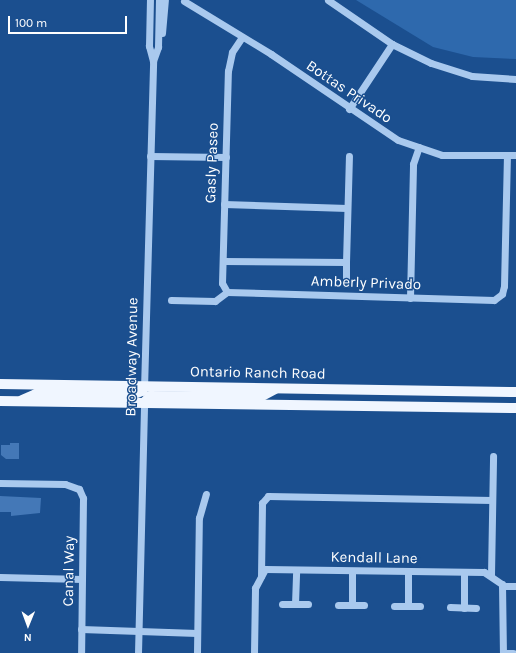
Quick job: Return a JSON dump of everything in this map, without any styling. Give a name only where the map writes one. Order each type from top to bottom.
[{"type":"main road","name":"Ontario Ranch Road","points":[[0,384],[516,392]]},
{"type":"main road","points":[[487,392],[516,385]]},
{"type":"main road","points":[[20,401],[36,394],[134,394],[142,391],[144,387]]},
{"type":"main road","points":[[144,403],[150,396],[260,397],[275,389]]},
{"type":"main road","name":"Ontario Ranch Road","points":[[0,401],[516,408]]},
{"type":"street","name":"Broadway Avenue","points":[[138,653],[153,61],[149,46],[150,0]]},
{"type":"street","name":"Broadway Avenue","points":[[153,61],[158,47],[159,0]]},
{"type":"street","points":[[158,47],[165,20],[165,0]]},
{"type":"street","points":[[328,0],[392,44],[431,63],[472,76],[516,79]]},
{"type":"street","name":"Bottas Privado","points":[[184,1],[242,37],[398,140],[442,155],[516,155]]},
{"type":"street","name":"Gasly Paseo","points":[[227,292],[222,283],[228,71],[232,52],[242,37]]},
{"type":"street","points":[[349,109],[392,44]]},
{"type":"street","points":[[410,298],[413,164],[419,147]]},
{"type":"street","name":"Amberly Privado","points":[[227,292],[494,300],[502,294],[507,155]]},
{"type":"street","points":[[150,156],[226,157]]},
{"type":"street","points":[[346,284],[348,156]]},
{"type":"street","points":[[224,204],[347,208]]},
{"type":"street","points":[[223,261],[346,262]]},
{"type":"street","points":[[171,300],[215,301],[227,292]]},
{"type":"street","points":[[493,456],[491,575],[502,586],[503,653],[513,653]]},
{"type":"street","name":"Canal Way","points":[[0,483],[65,484],[79,490],[83,498],[81,653]]},
{"type":"street","points":[[197,653],[199,518],[206,494]]},
{"type":"street","points":[[254,653],[255,588],[260,578],[262,503],[268,496],[492,500]]},
{"type":"street","name":"Kendall Lane","points":[[260,578],[265,570],[464,572],[491,575]]},
{"type":"street","points":[[295,604],[296,570]]},
{"type":"street","points":[[352,571],[352,605]]},
{"type":"street","points":[[408,571],[408,606]]},
{"type":"street","points":[[464,572],[464,608]]},
{"type":"street","points":[[0,577],[82,579]]},
{"type":"street","points":[[502,586],[516,586]]},
{"type":"street","points":[[282,604],[308,604]]},
{"type":"street","points":[[338,605],[364,605]]},
{"type":"street","points":[[394,606],[420,606]]},
{"type":"street","points":[[450,607],[476,608]]},
{"type":"street","points":[[81,629],[197,633]]},
{"type":"shaded area","points":[[356,0],[516,0],[516,59],[473,57],[433,47]]},
{"type":"building","points":[[10,443],[19,443],[19,459],[6,459],[1,455],[1,445],[10,445]]},
{"type":"building","points":[[0,496],[41,498],[40,513],[11,516],[11,512],[0,512]]}]
